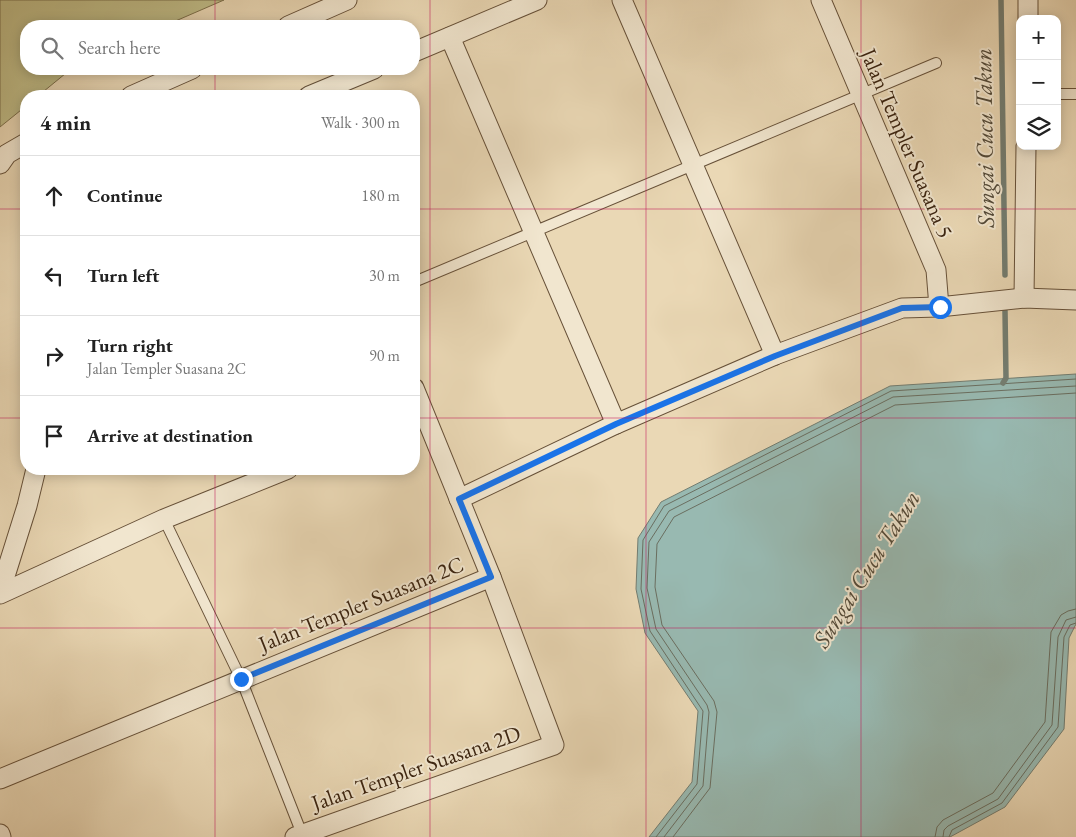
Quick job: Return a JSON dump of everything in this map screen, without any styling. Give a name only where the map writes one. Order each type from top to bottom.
[{"type":"street","points":[[302,20],[347,0]]},
{"type":"street","points":[[420,50],[537,0]]},
{"type":"street","points":[[622,0],[775,356]]},
{"type":"street","name":"Jalan Templer Suasana 5","points":[[821,0],[936,270],[940,307]]},
{"type":"street","points":[[1028,0],[1028,15]]},
{"type":"street","points":[[450,37],[616,424]]},
{"type":"street","points":[[145,90],[178,75]]},
{"type":"street","points":[[323,90],[359,75]]},
{"type":"street","points":[[0,164],[7,154],[20,146]]},
{"type":"street","points":[[1024,298],[1026,150]]},
{"type":"street","points":[[459,499],[616,424],[775,356],[902,308],[940,307],[1024,298],[1076,300]]},
{"type":"street","points":[[420,418],[459,499],[491,577]]},
{"type":"street","points":[[0,593],[35,475]]},
{"type":"street","points":[[0,593],[164,519],[273,475]]},
{"type":"street","name":"Jalan Templer Suasana 2C","points":[[0,779],[491,577]]},
{"type":"street","name":"Jalan Templer Suasana 2D","points":[[298,835],[554,745],[491,577]]},
{"type":"lane","points":[[420,280],[936,64]]},
{"type":"lane","points":[[1061,94],[1076,94]]},
{"type":"lane","points":[[164,519],[241,679],[298,835]]},
{"type":"shaded area","points":[[0,0],[224,0],[178,20],[20,20],[20,75],[64,75],[45,90],[20,90],[20,111],[0,127]]},
{"type":"water","points":[[1076,374],[1076,624],[1069,638],[1064,729],[1005,807],[950,837],[649,837],[692,782],[698,711],[645,633],[636,589],[638,538],[661,502],[890,386]]},
{"type":"waterway","name":"Sungai Cucu Takun","points":[[1001,0],[1005,275]]},
{"type":"waterway","name":"Sungai Cucu Takun","points":[[1003,383],[1006,378],[1005,311]]},
{"type":"route","points":[[241,679],[491,577],[459,499],[616,424],[775,356],[902,308],[940,307]]}]
